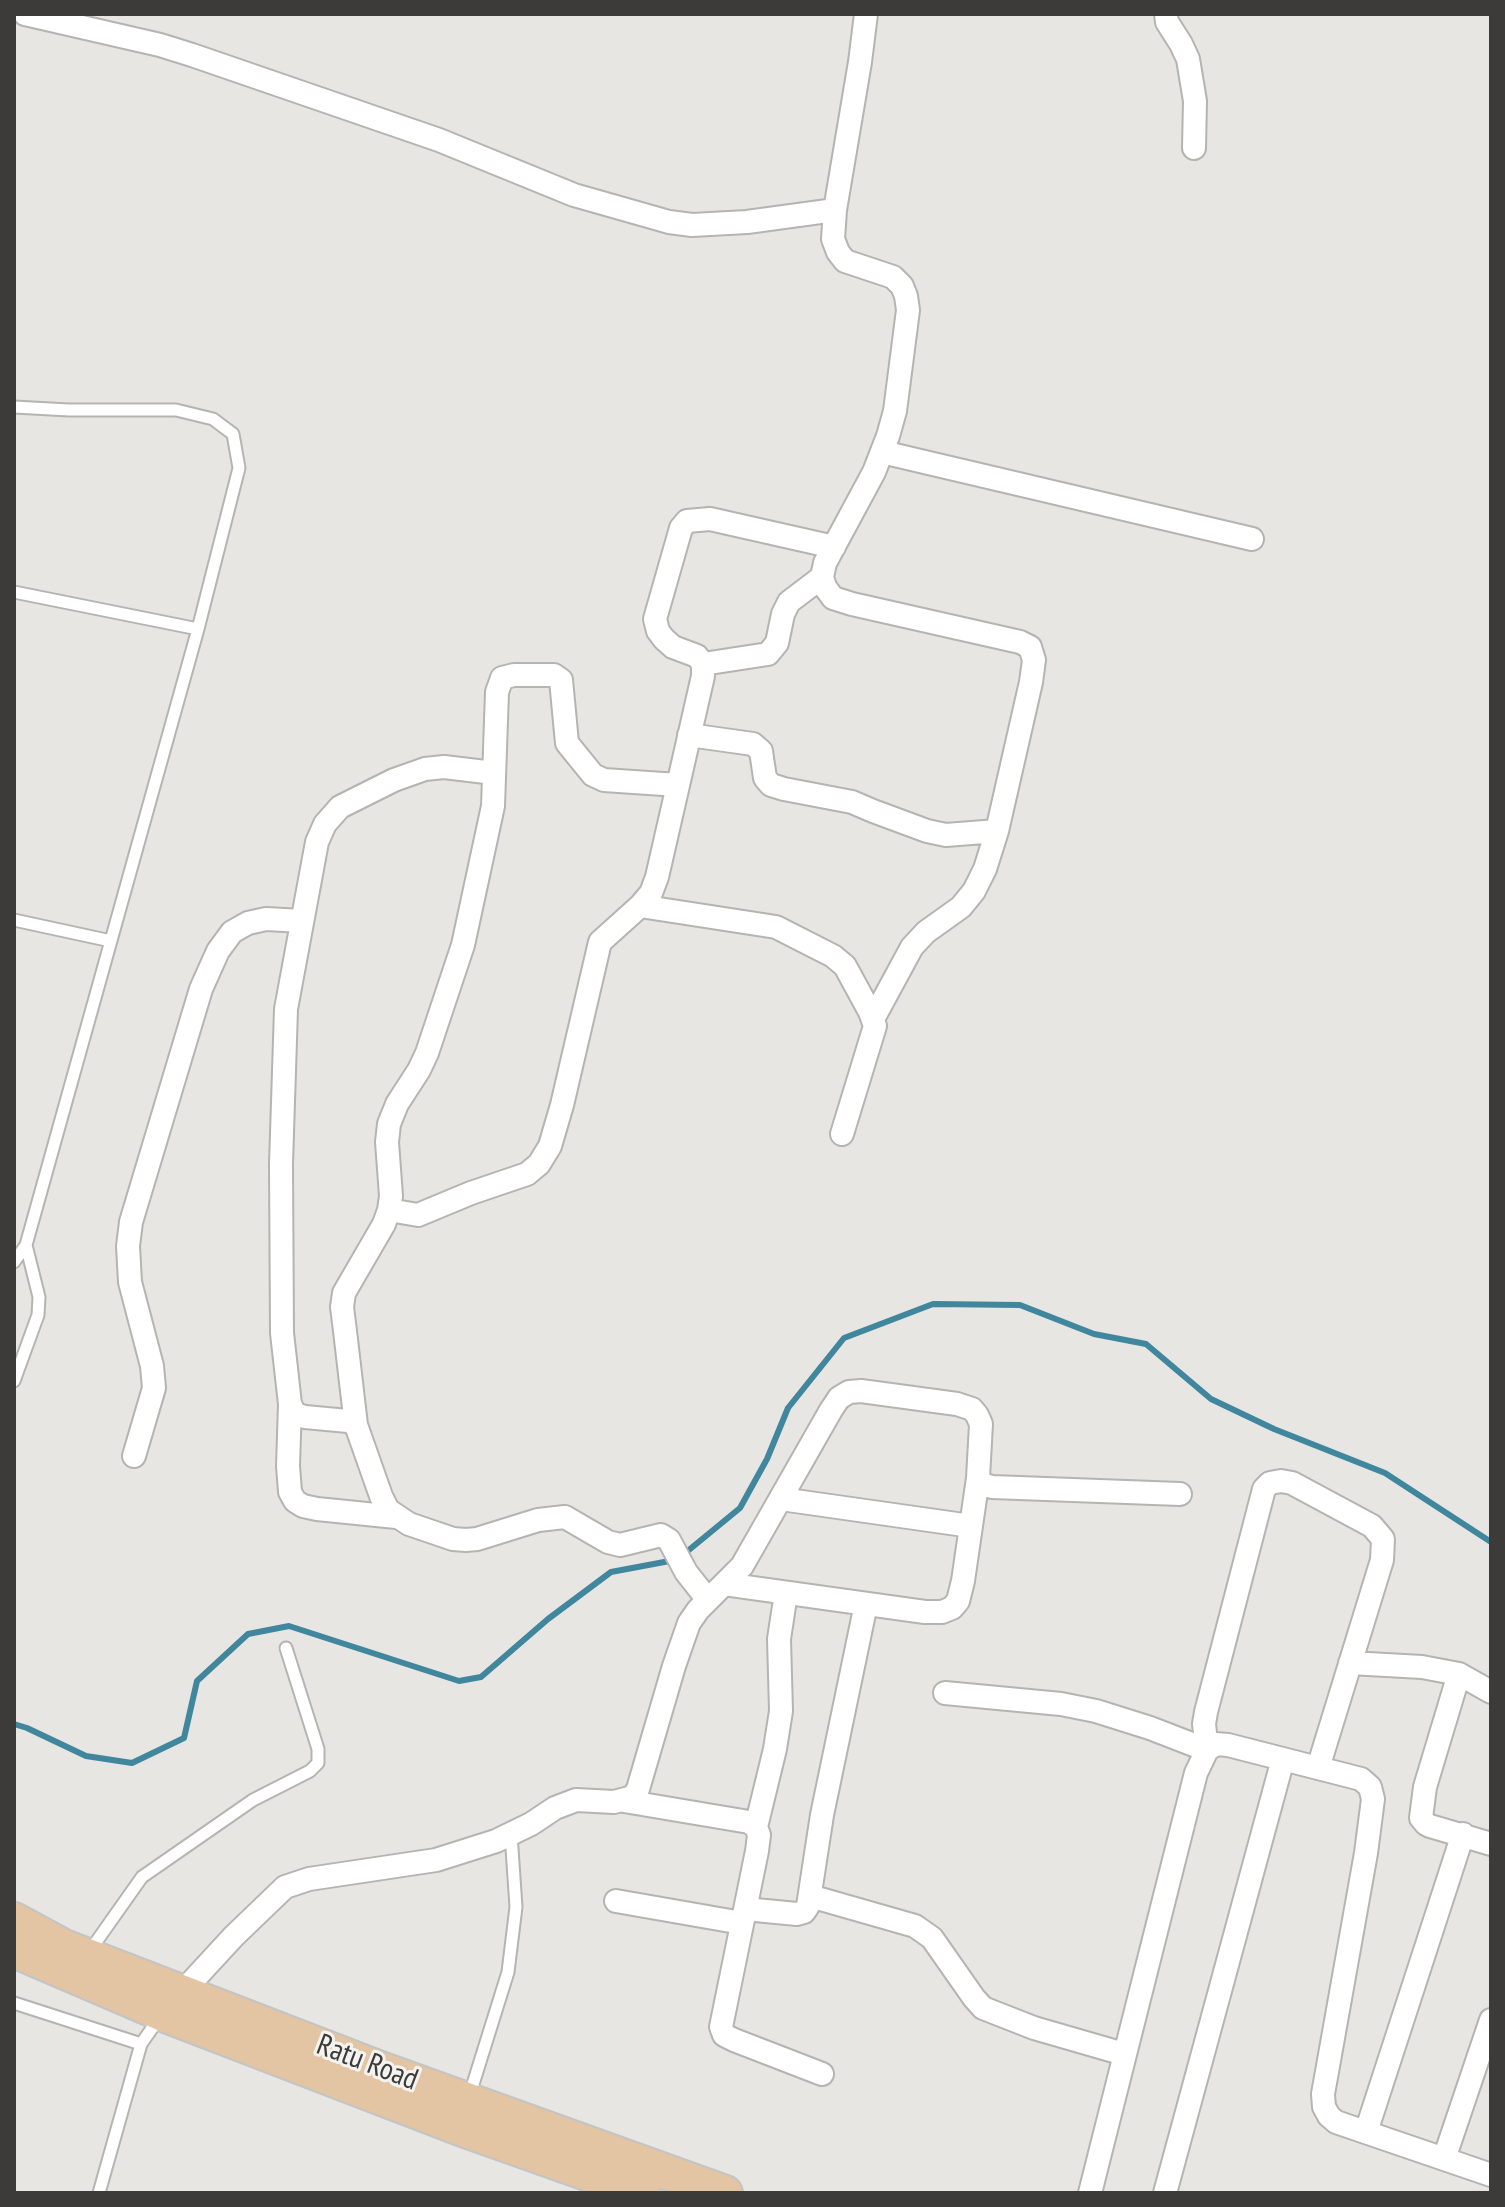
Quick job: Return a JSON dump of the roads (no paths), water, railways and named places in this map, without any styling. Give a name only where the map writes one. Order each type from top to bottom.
[{"type":"main road","name":"Ratu Road","points":[[14,1920],[172,2003]]},
{"type":"main road","name":"Ratu Road","points":[[14,1950],[172,2003],[464,2114],[725,2193]]},
{"type":"main road","name":"Ratu Road","points":[[464,2114],[589,2183],[643,2193]]},
{"type":"street","points":[[25,14],[192,55],[439,140],[574,195],[669,222],[692,225],[747,222],[835,210]]},
{"type":"street","points":[[866,14],[833,239],[845,261],[893,277],[902,286],[908,310],[895,411],[882,452],[825,563],[822,577],[833,598],[1020,642],[1030,647],[1034,660],[997,831],[985,869],[974,891],[961,907],[926,932],[912,947],[873,1019]]},
{"type":"street","points":[[1166,14],[1190,68],[1195,101],[1194,148]]},
{"type":"street","points":[[882,452],[1252,539]]},
{"type":"street","points":[[389,1210],[418,1215],[527,1174],[539,1164],[550,1146],[600,942],[640,906],[651,893],[657,877],[703,676],[703,664],[697,656],[673,647],[658,631],[655,619],[681,528],[687,521],[710,519],[834,547]]},
{"type":"street","points":[[703,664],[768,654],[777,643],[789,602],[822,577]]},
{"type":"street","points":[[678,785],[604,780],[593,775],[567,743],[561,680],[554,675],[502,678],[497,692],[493,806],[463,945],[427,1053],[389,1124],[389,1210],[344,1293],[343,1319],[356,1425],[381,1496],[388,1510],[396,1517],[453,1539],[466,1540],[538,1520],[565,1517],[608,1542],[620,1545],[661,1535],[669,1540],[708,1600]]},
{"type":"street","points":[[689,735],[753,744],[761,751],[765,778],[771,785],[852,802],[927,831],[946,835],[997,831]]},
{"type":"street","points":[[396,1517],[303,1506],[295,1501],[290,1492],[290,1404],[282,1333],[281,1164],[286,1009],[317,842],[325,824],[340,807],[394,780],[425,769],[444,767],[494,773]]},
{"type":"street","points":[[640,906],[776,927],[833,956],[845,966],[873,1019],[874,1034],[842,1134]]},
{"type":"street","points":[[134,1456],[154,1388],[149,1354],[130,1282],[128,1246],[131,1222],[201,989],[218,951],[232,932],[248,923],[266,919],[302,921]]},
{"type":"street","points":[[624,1801],[633,1797],[638,1789],[689,1623],[708,1600],[724,1584],[742,1566],[839,1398],[849,1392],[861,1391],[957,1404],[972,1409],[977,1415],[981,1424],[978,1478],[963,1581],[958,1601],[952,1608],[942,1612],[925,1612],[724,1584]]},
{"type":"street","points":[[290,1404],[295,1414],[348,1421],[356,1425]]},
{"type":"street","points":[[978,1478],[982,1484],[992,1487],[1180,1494]]},
{"type":"street","points":[[1207,1750],[1206,1712],[1264,1489],[1270,1483],[1281,1481],[1292,1483],[1372,1526],[1383,1539],[1382,1560],[1318,1768]]},
{"type":"street","points":[[781,1499],[971,1526]]},
{"type":"street","points":[[756,1827],[781,1711],[779,1639],[786,1593]]},
{"type":"street","points":[[616,1901],[743,1916],[804,1912],[810,1896],[822,1815],[866,1604]]},
{"type":"street","points":[[1350,1663],[1422,1667],[1459,1674],[1491,1692]]},
{"type":"street","points":[[1459,1674],[1425,1787],[1421,1818],[1426,1824],[1491,1844]]},
{"type":"street","points":[[945,1693],[1061,1704],[1096,1711],[1207,1750]]},
{"type":"street","points":[[1090,2193],[1196,1773],[1207,1750],[1216,1744],[1361,1779],[1370,1787],[1373,1799],[1366,1853],[1323,2094],[1324,2107],[1336,2122],[1491,2175]]},
{"type":"street","points":[[1165,2193],[1283,1759]]},
{"type":"street","points":[[172,2003],[285,1887],[309,1879],[436,1860],[496,1841],[555,1808],[576,1800],[624,1801],[749,1822],[756,1827],[759,1835],[757,1851],[721,2027],[724,2035],[822,2074]]},
{"type":"street","points":[[1366,2132],[1463,1834]]},
{"type":"street","points":[[810,1896],[915,1926],[932,1938],[983,2008],[1034,2028],[1124,2054]]},
{"type":"street","points":[[1444,2159],[1491,2020]]},
{"type":"lane","points":[[14,407],[176,410],[213,419],[233,434],[239,468],[198,629],[26,1245],[14,1262]]},
{"type":"lane","points":[[14,592],[198,629]]},
{"type":"lane","points":[[14,920],[111,941]]},
{"type":"lane","points":[[14,1381],[38,1315],[39,1297],[26,1245]]},
{"type":"lane","points":[[87,1956],[142,1877],[253,1800],[310,1771],[318,1763],[318,1749],[286,1648]]},
{"type":"lane","points":[[464,2114],[508,1972],[516,1907],[511,1834]]},
{"type":"lane","points":[[14,2003],[141,2044]]},
{"type":"lane","points":[[99,2193],[141,2044],[172,2003]]},
{"type":"waterway","points":[[684,1554],[740,1508],[767,1459],[788,1408],[844,1338],[933,1304],[1020,1305],[1094,1334],[1146,1344],[1211,1399],[1274,1429],[1385,1473],[1491,1542]]},
{"type":"waterway","points":[[14,1724],[86,1756],[132,1763],[184,1738],[197,1681],[248,1634],[289,1626],[459,1681],[481,1677],[548,1619],[611,1572],[675,1560]]}]
